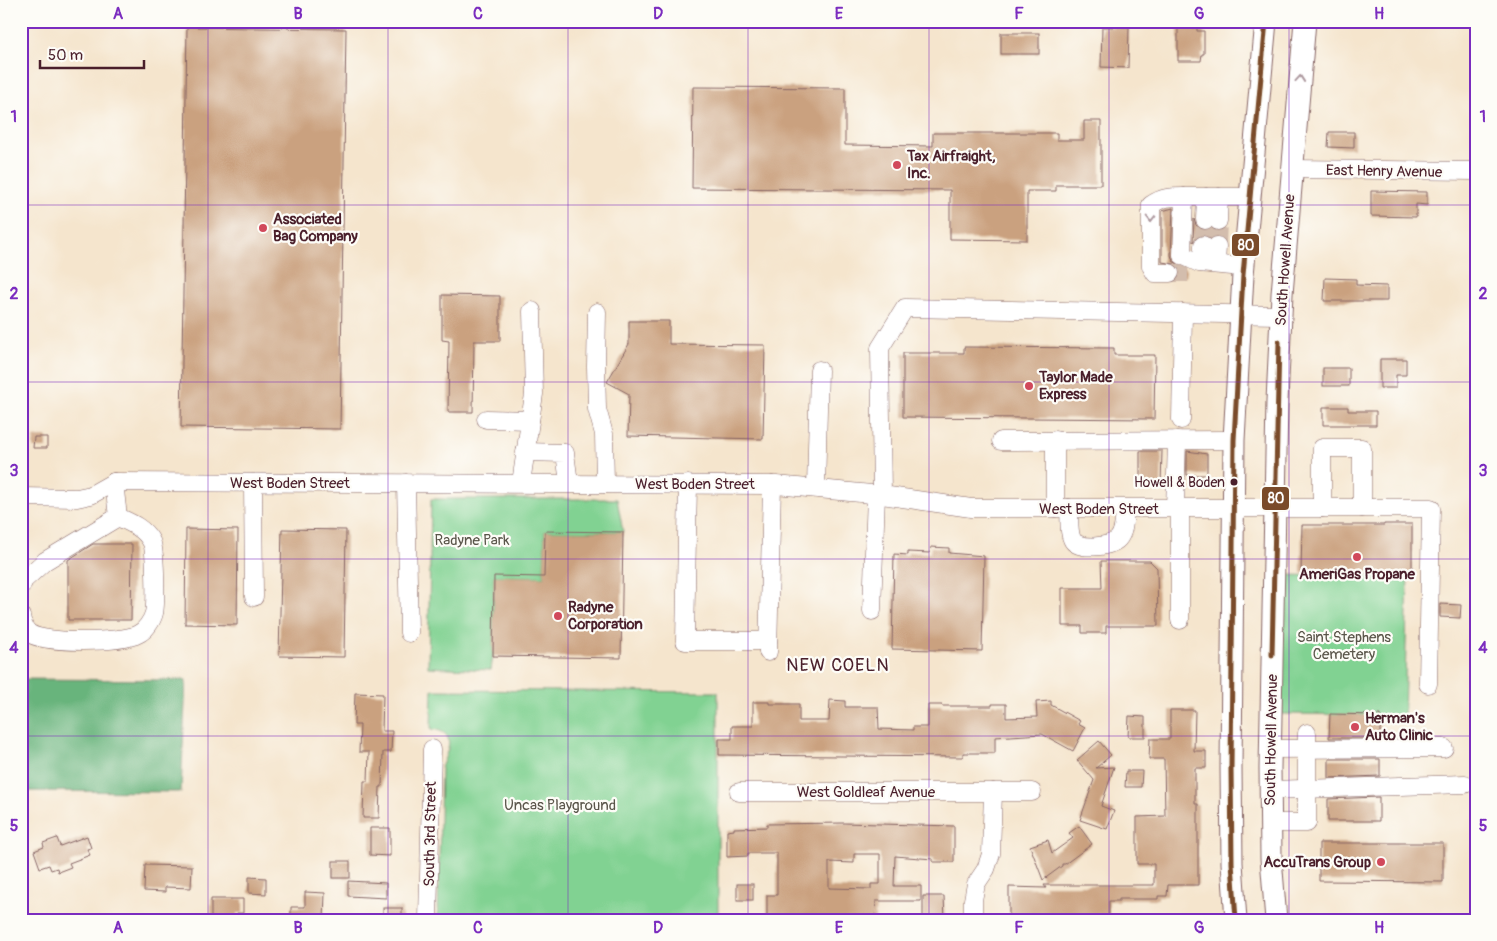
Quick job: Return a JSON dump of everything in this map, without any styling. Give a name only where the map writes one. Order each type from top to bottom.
[{"type":"main road","points":[[1236,920],[1232,863],[1230,768],[1234,440],[1243,266],[1266,21]]},
{"type":"main road","name":"South Howell Avenue","points":[[1276,920],[1271,858],[1270,790],[1277,401],[1281,315],[1305,21]]},
{"type":"street","name":"East Henry Avenue","points":[[1292,169],[1476,171]]},
{"type":"street","points":[[1170,273],[1155,273],[1151,266],[1151,205],[1160,199],[1169,197],[1250,198]]},
{"type":"street","points":[[1184,198],[1182,254],[1205,266],[1243,266]]},
{"type":"street","points":[[1211,220],[1212,198]]},
{"type":"street","points":[[1205,266],[1210,245]]},
{"type":"street","points":[[872,611],[879,494],[880,348],[906,308],[1281,315]]},
{"type":"street","points":[[521,482],[534,394],[532,311]]},
{"type":"street","points":[[597,312],[597,409],[604,434],[605,484]]},
{"type":"street","points":[[1182,420],[1183,313]]},
{"type":"street","points":[[816,488],[819,370]]},
{"type":"street","points":[[486,420],[530,420]]},
{"type":"street","points":[[1055,440],[1062,508],[1074,543],[1082,546],[1097,547],[1110,544],[1118,538],[1123,529],[1125,509]]},
{"type":"street","points":[[1177,440],[1180,620]]},
{"type":"street","points":[[1001,441],[1234,440]]},
{"type":"street","points":[[1322,508],[1322,448],[1362,448],[1362,508]]},
{"type":"street","points":[[525,452],[565,453],[569,484]]},
{"type":"street","points":[[21,497],[77,498],[91,496],[114,482],[118,517]]},
{"type":"street","name":"West Boden Street","points":[[114,482],[521,482],[772,485],[879,494],[971,508],[1431,508],[1428,684]]},
{"type":"street","points":[[254,483],[254,597]]},
{"type":"street","points":[[406,483],[409,633]]},
{"type":"street","points":[[688,484],[685,641],[768,647],[772,485]]},
{"type":"street","points":[[21,587],[24,580],[45,561],[118,517]]},
{"type":"street","points":[[21,616],[22,623],[28,633],[41,638],[66,641],[127,638],[139,634],[148,626],[154,613],[155,556],[152,542],[140,528],[118,517]]},
{"type":"street","points":[[1271,748],[1307,741],[1444,748]]},
{"type":"street","points":[[1271,823],[1307,823],[1307,741]]},
{"type":"street","name":"South 3rd Street","points":[[428,920],[432,749]]},
{"type":"street","points":[[1270,790],[1465,784]]},
{"type":"street","name":"West Goldleaf Avenue","points":[[739,792],[1032,792]]},
{"type":"street","points":[[973,920],[973,900],[976,884],[986,869],[991,854],[994,792]]},
{"type":"green space","name":"Radyne Park","points":[[431,499],[617,499],[623,532],[545,531],[544,577],[494,576],[493,655],[491,670],[428,667]]},
{"type":"green space","name":"Saint Stephens Cemetery","points":[[1283,575],[1408,577],[1404,715],[1281,714]]},
{"type":"green space","points":[[21,679],[186,680],[181,792],[21,791]]},
{"type":"green space","name":"Uncas Playground","points":[[432,690],[718,692],[718,920],[438,920],[441,768],[449,743],[445,734],[431,729]]},
{"type":"building","name":"Associated Bag Company","points":[[187,27],[346,29],[340,429],[181,427]]},
{"type":"building","points":[[1102,27],[1129,27],[1128,68],[1101,67]]},
{"type":"building","points":[[1178,27],[1197,28],[1197,31],[1204,31],[1204,54],[1202,54],[1201,61],[1178,61]]},
{"type":"building","points":[[1001,33],[1039,33],[1039,54],[1001,54]]},
{"type":"building","name":"Tax Airfraight, Inc.","points":[[693,87],[845,88],[845,145],[933,146],[933,133],[1057,133],[1057,140],[1084,140],[1084,121],[1101,121],[1101,185],[1056,185],[1056,191],[1027,191],[1027,240],[950,239],[950,190],[692,188]]},
{"type":"building","points":[[1329,132],[1354,132],[1354,148],[1328,147]]},
{"type":"building","points":[[1371,191],[1427,192],[1427,205],[1416,204],[1416,217],[1371,216]]},
{"type":"building","points":[[1173,208],[1171,255],[1173,261],[1186,269],[1186,276],[1180,276],[1179,268],[1175,264],[1162,262],[1162,211]]},
{"type":"building","points":[[1194,219],[1200,229],[1205,231],[1211,229],[1217,232],[1222,231],[1222,237],[1217,235],[1211,238],[1203,234],[1197,236],[1193,242]]},
{"type":"building","points":[[1325,278],[1356,279],[1356,285],[1387,286],[1387,301],[1324,301]]},
{"type":"building","points":[[442,295],[500,296],[500,341],[474,341],[473,412],[448,412],[449,341],[442,340]]},
{"type":"building","points":[[629,321],[669,321],[669,344],[765,345],[763,439],[628,436],[629,394],[607,382],[629,344]]},
{"type":"building","name":"Taylor Made Express","points":[[964,347],[1114,348],[1114,355],[1155,355],[1154,419],[903,417],[903,353],[964,353]]},
{"type":"building","points":[[1380,359],[1406,359],[1406,375],[1396,375],[1396,388],[1380,388]]},
{"type":"building","points":[[1323,368],[1349,368],[1349,386],[1323,386]]},
{"type":"building","points":[[1323,407],[1348,407],[1348,411],[1376,411],[1376,425],[1323,425]]},
{"type":"building","points":[[34,437],[47,437],[47,448],[33,448]]},
{"type":"building","points":[[1140,451],[1162,451],[1161,485],[1140,485]]},
{"type":"building","points":[[1187,451],[1207,454],[1207,475],[1187,475]]},
{"type":"building","name":"AmeriGas Propane","points":[[1412,524],[1412,573],[1301,573],[1302,525]]},
{"type":"building","points":[[186,529],[238,530],[237,625],[185,624]]},
{"type":"building","points":[[282,529],[346,530],[344,657],[279,656]]},
{"type":"building","name":"Radyne Corporation","points":[[545,531],[623,532],[621,658],[493,656],[494,576],[544,577]]},
{"type":"building","points":[[93,544],[132,544],[131,620],[68,620],[68,560]]},
{"type":"building","points":[[931,547],[949,548],[949,553],[984,556],[982,651],[892,649],[894,554],[908,555],[908,552],[930,553]]},
{"type":"building","points":[[1101,561],[1150,561],[1157,568],[1158,626],[1106,626],[1106,633],[1082,633],[1082,626],[1062,626],[1062,588],[1102,588]]},
{"type":"building","points":[[1440,604],[1461,605],[1460,618],[1440,617]]},
{"type":"building","points":[[355,693],[383,694],[382,731],[392,731],[391,752],[383,752],[379,818],[363,818],[364,781],[368,781],[369,752],[359,752],[360,725],[354,725]]},
{"type":"building","points":[[830,700],[845,701],[845,707],[878,707],[879,729],[913,730],[913,727],[928,727],[928,705],[992,706],[992,704],[1006,704],[1006,718],[1037,717],[1036,702],[1051,701],[1051,705],[1080,721],[1078,724],[1085,728],[1073,751],[1042,734],[995,737],[995,753],[963,753],[963,757],[719,755],[719,739],[732,739],[732,726],[753,726],[753,702],[799,704],[799,721],[829,721]]},
{"type":"building","points":[[1170,710],[1195,710],[1194,751],[1206,751],[1206,768],[1195,768],[1195,804],[1198,804],[1198,885],[1168,885],[1167,896],[1158,896],[1158,899],[1119,899],[1119,901],[1109,901],[1109,920],[1009,920],[1009,887],[1046,888],[1044,885],[1154,885],[1154,864],[1137,864],[1137,817],[1165,816],[1164,759],[1149,759],[1150,739],[1170,739]]},
{"type":"building","name":"Herman's Auto Clinic","points":[[1330,714],[1380,715],[1380,738],[1329,738]]},
{"type":"building","points":[[1129,716],[1145,717],[1145,737],[1128,737]]},
{"type":"building","points":[[1099,741],[1111,755],[1096,768],[1114,767],[1101,806],[1114,811],[1107,829],[1080,820],[1094,780],[1077,760]]},
{"type":"building","points":[[1329,759],[1380,759],[1380,776],[1329,778]]},
{"type":"building","points":[[1126,771],[1142,771],[1141,787],[1125,787]]},
{"type":"building","points":[[1379,797],[1379,821],[1328,821],[1328,799]]},
{"type":"building","points":[[843,823],[954,826],[954,862],[933,862],[933,859],[895,856],[894,886],[921,886],[921,901],[876,901],[875,920],[767,920],[767,895],[777,895],[777,853],[748,853],[748,856],[727,857],[727,831],[734,830],[734,828],[767,827],[767,824]],"holes":[[[854,854],[880,854],[880,884],[871,884],[871,889],[829,888],[829,862],[854,863]]]},
{"type":"building","points":[[1079,826],[1092,844],[1065,864],[1062,864],[1062,866],[1043,880],[1030,846],[1048,840],[1052,853],[1073,838],[1069,833]]},
{"type":"building","points":[[370,828],[390,828],[390,856],[370,855]]},
{"type":"building","points":[[87,836],[91,848],[87,849],[90,855],[69,863],[71,867],[58,872],[57,868],[51,870],[49,865],[40,868],[34,851],[44,847],[43,843],[57,838],[60,846]]},
{"type":"building","name":"AccuTrans Group","points":[[1319,843],[1443,843],[1443,882],[1319,881]]},
{"type":"building","points":[[333,861],[350,861],[350,878],[333,878]]},
{"type":"building","points":[[145,865],[192,866],[191,888],[165,887],[165,892],[144,891]]},
{"type":"building","points":[[249,877],[266,878],[266,894],[249,893]]},
{"type":"building","points":[[348,881],[386,883],[386,898],[348,896]]},
{"type":"building","points":[[737,884],[753,884],[753,900],[737,900]]},
{"type":"building","points":[[305,892],[325,893],[324,920],[291,920],[291,907],[305,907]]},
{"type":"building","points":[[923,896],[944,896],[945,920],[923,920]]},
{"type":"building","points":[[211,899],[243,899],[243,913],[237,913],[237,920],[211,920]]},
{"type":"building","points":[[383,908],[402,908],[402,920],[383,920]]},
{"type":"tunnel","points":[[1203,245],[1205,220]]},
{"type":"tunnel","points":[[1217,246],[1218,221]]},
{"type":"tunnel","points":[[1170,273],[1191,273]]},
{"type":"transit line","name":"80","points":[[1236,920],[1232,863],[1231,768],[1234,440],[1243,275],[1266,21]]},
{"type":"transit line","name":"80","points":[[1272,655],[1279,342]]},
{"type":"place","name":"Tax Airfraight, Inc.","points":[[897,165]]},
{"type":"place","name":"Associated Bag Company","points":[[263,228]]},
{"type":"place","name":"Taylor Made Express","points":[[1029,386]]},
{"type":"place","name":"Howell & Boden","points":[[1234,482]]},
{"type":"place","name":"AmeriGas Propane","points":[[1357,557]]},
{"type":"place","name":"Radyne Corporation","points":[[558,616]]},
{"type":"place","name":"Herman's Auto Clinic","points":[[1355,727]]},
{"type":"place","name":"AccuTrans Group","points":[[1381,862]]},
{"type":"district","name":"NEW COELN","points":[[838,665]]}]
